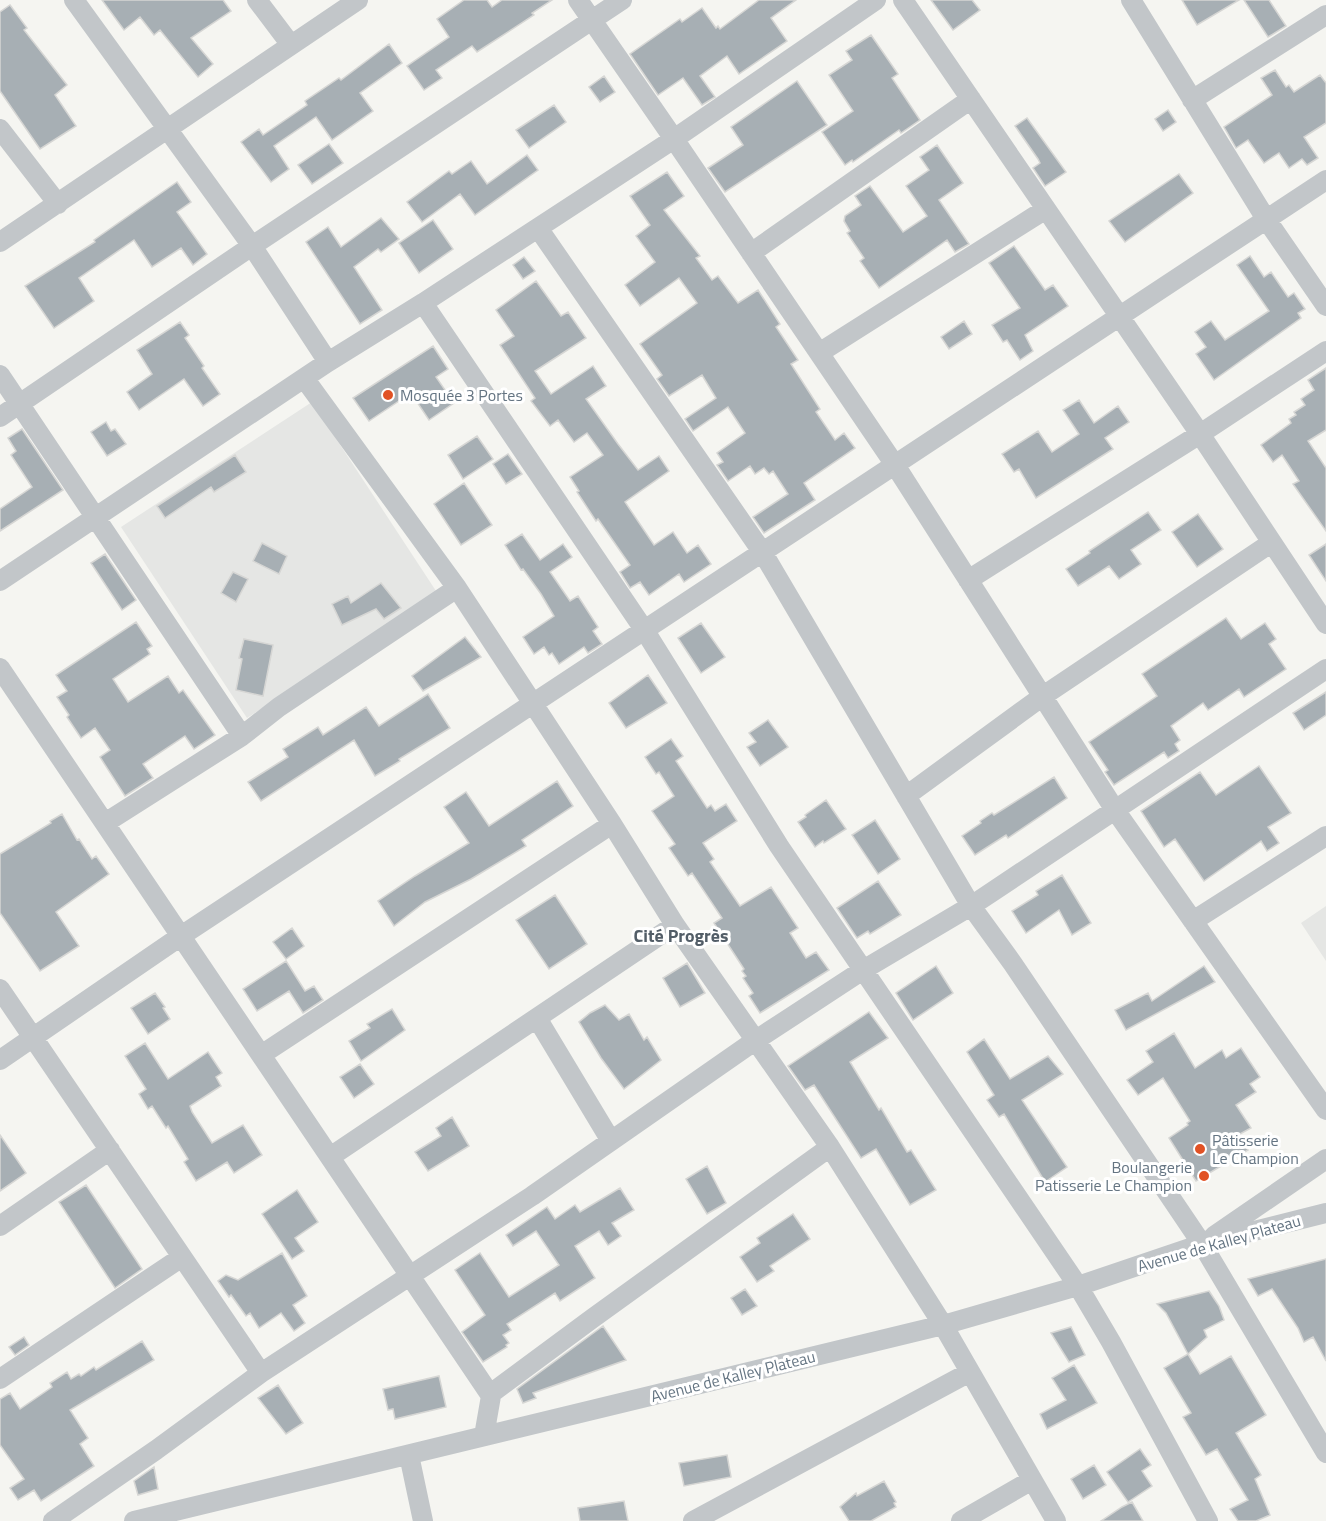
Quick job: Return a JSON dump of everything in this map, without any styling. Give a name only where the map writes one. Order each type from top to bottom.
[{"type":"street","points":[[74,0],[252,246],[328,362]]},
{"type":"street","points":[[257,0],[291,45]]},
{"type":"street","points":[[0,242],[358,0]]},
{"type":"street","points":[[578,0],[895,465],[1115,810],[1326,1110]]},
{"type":"street","points":[[0,417],[622,0]]},
{"type":"street","points":[[0,581],[328,362],[423,303],[674,139],[876,0]]},
{"type":"street","points":[[903,0],[1200,434],[1326,624]]},
{"type":"street","points":[[1131,0],[1266,219],[1326,306]]},
{"type":"street","points":[[1192,100],[1326,15]]},
{"type":"street","points":[[751,253],[971,99]]},
{"type":"street","points":[[0,129],[58,204]]},
{"type":"street","points":[[0,1060],[181,936],[763,553],[1118,315],[1326,180]]},
{"type":"street","points":[[819,353],[1046,209]]},
{"type":"street","points":[[538,228],[763,553],[971,906],[1020,974],[1202,1244],[1326,1453]]},
{"type":"street","points":[[423,303],[645,631],[779,846],[1078,1286],[1208,1521]]},
{"type":"street","points":[[969,580],[1200,434],[1326,351]]},
{"type":"street","points":[[0,375],[242,736]]},
{"type":"street","points":[[304,378],[457,588],[612,824],[675,925],[830,1147],[943,1325],[1056,1521]]},
{"type":"street","points":[[906,796],[1042,696],[1271,543]]},
{"type":"street","points":[[105,823],[242,736],[279,707],[457,588]]},
{"type":"street","points":[[0,668],[491,1396]]},
{"type":"street","points":[[53,1521],[156,1450],[261,1373],[611,1141],[756,1040],[863,970],[971,906],[1326,669]]},
{"type":"street","points":[[261,1055],[612,824]]},
{"type":"street","points":[[1193,921],[1326,836]]},
{"type":"street","points":[[330,1157],[675,925]]},
{"type":"street","points":[[0,989],[261,1373]]},
{"type":"street","points":[[537,1018],[611,1141]]},
{"type":"street","points":[[484,1436],[491,1396],[593,1318],[830,1147]]},
{"type":"street","points":[[0,1226],[110,1150]]},
{"type":"street","points":[[1202,1244],[1326,1159]]},
{"type":"street","name":"Avenue de Kalley Plateau","points":[[134,1521],[943,1325],[1078,1286],[1202,1244],[1326,1213]]},
{"type":"street","points":[[0,1379],[182,1257]]},
{"type":"street","points":[[693,1521],[970,1372]]},
{"type":"street","points":[[409,1455],[423,1521]]},
{"type":"street","points":[[961,1521],[1032,1480]]},
{"type":"shaded area","points":[[312,402],[438,594],[247,718],[121,527]]},
{"type":"shaded area","points":[[1326,906],[1326,961],[1301,923]]},
{"type":"building","points":[[102,0],[223,0],[231,11],[191,38],[213,64],[198,77],[160,30],[154,35],[140,17],[124,30]]},
{"type":"building","points":[[464,0],[487,0],[492,7],[502,0],[552,0],[532,13],[534,15],[477,52],[472,46],[436,70],[442,78],[424,90],[407,66],[449,37],[437,19]]},
{"type":"building","points":[[759,0],[796,0],[771,18],[787,41],[739,74],[727,56],[700,76],[715,97],[702,105],[683,78],[658,95],[630,54],[680,19],[682,22],[702,8],[716,28],[718,26],[720,29]]},
{"type":"building","points":[[931,0],[972,0],[980,10],[953,30]]},
{"type":"building","points":[[1182,0],[1239,0],[1197,25]]},
{"type":"building","points":[[1244,0],[1269,0],[1286,26],[1268,37]]},
{"type":"building","points":[[10,5],[27,28],[24,30],[67,85],[55,95],[76,126],[40,149],[0,91],[0,12]]},
{"type":"building","points":[[871,35],[898,74],[892,78],[920,120],[901,133],[899,130],[853,162],[852,160],[845,165],[822,132],[853,111],[829,75],[852,60],[846,51]]},
{"type":"building","points":[[389,44],[402,63],[360,93],[373,111],[332,140],[316,117],[274,146],[289,169],[271,182],[241,142],[259,129],[263,135],[307,105],[305,101],[339,78],[341,80]]},
{"type":"building","points":[[1275,70],[1286,87],[1289,85],[1294,92],[1320,75],[1326,83],[1326,123],[1304,137],[1318,158],[1307,165],[1302,159],[1289,168],[1279,153],[1264,163],[1248,140],[1236,148],[1224,127],[1272,95],[1261,78]]},
{"type":"building","points":[[604,76],[615,92],[600,102],[589,87]]},
{"type":"building","points":[[797,81],[827,125],[725,192],[708,168],[743,145],[731,127]]},
{"type":"building","points":[[554,105],[566,122],[529,148],[516,130]]},
{"type":"building","points":[[1168,110],[1176,122],[1163,131],[1155,119]]},
{"type":"building","points":[[1027,118],[1066,172],[1045,186],[1033,168],[1040,163],[1038,159],[1015,126]]},
{"type":"building","points":[[329,144],[343,163],[312,184],[298,165]]},
{"type":"building","points":[[937,145],[963,183],[939,200],[969,244],[955,252],[947,240],[879,288],[860,261],[864,258],[847,233],[850,231],[844,221],[845,216],[861,205],[855,196],[870,186],[903,232],[927,216],[906,186],[929,170],[920,157]]},
{"type":"building","points":[[527,155],[538,170],[475,215],[460,194],[422,222],[407,202],[449,171],[452,174],[471,161],[487,184]]},
{"type":"building","points":[[667,172],[684,196],[664,210],[700,256],[696,258],[712,280],[718,276],[738,303],[758,290],[780,324],[776,327],[798,360],[791,364],[820,409],[816,412],[835,440],[844,433],[855,448],[804,483],[815,500],[764,533],[753,517],[788,494],[773,471],[769,474],[764,468],[755,474],[750,466],[728,481],[717,465],[723,462],[717,453],[745,433],[728,407],[693,431],[685,419],[716,398],[702,375],[669,396],[657,379],[662,375],[640,344],[697,303],[679,278],[640,306],[625,285],[655,262],[636,236],[650,225],[630,196]]},
{"type":"building","points":[[1179,174],[1193,193],[1125,242],[1109,221]]},
{"type":"building","points":[[177,182],[191,202],[177,212],[207,254],[193,265],[181,248],[152,267],[134,240],[79,278],[94,301],[54,328],[25,286],[95,242],[94,240]]},
{"type":"building","points":[[381,218],[399,239],[381,252],[378,249],[354,267],[382,310],[360,324],[306,242],[328,227],[341,247]]},
{"type":"building","points":[[433,220],[453,249],[419,273],[399,243]]},
{"type":"building","points":[[1014,246],[1045,290],[1053,285],[1068,306],[1025,335],[1033,351],[1020,360],[1007,340],[1003,342],[992,325],[1020,308],[989,263]]},
{"type":"building","points":[[1250,256],[1264,277],[1271,272],[1288,297],[1294,293],[1305,309],[1298,313],[1301,318],[1214,380],[1196,354],[1206,347],[1195,332],[1211,321],[1225,340],[1269,311],[1237,265]]},
{"type":"building","points":[[524,257],[535,271],[523,279],[513,265]]},
{"type":"building","points":[[536,281],[561,316],[568,312],[586,338],[535,371],[551,394],[593,366],[606,386],[586,399],[618,444],[638,470],[659,456],[669,471],[625,502],[654,545],[673,532],[687,553],[698,545],[711,564],[684,582],[679,574],[649,595],[640,582],[630,588],[620,572],[630,565],[598,519],[596,521],[570,477],[603,455],[587,433],[574,442],[558,420],[550,426],[531,401],[535,398],[500,345],[514,336],[496,310]]},
{"type":"building","points":[[964,321],[972,334],[949,349],[941,337]]},
{"type":"building","points":[[180,322],[189,335],[185,338],[220,394],[203,406],[184,379],[139,410],[127,392],[152,374],[137,350]]},
{"type":"building","points":[[433,346],[448,369],[436,377],[454,403],[429,420],[411,393],[369,421],[353,398]]},
{"type":"building","points":[[1326,368],[1326,430],[1308,441],[1326,468],[1326,531],[1293,484],[1299,481],[1282,455],[1273,462],[1261,445],[1291,423],[1289,419],[1296,415],[1294,412],[1305,405],[1301,399],[1314,390],[1308,380]]},
{"type":"building","points":[[1079,400],[1094,423],[1118,406],[1129,422],[1105,438],[1113,449],[1036,498],[1019,469],[1014,472],[1002,454],[1038,431],[1052,452],[1079,434],[1063,410]]},
{"type":"building","points":[[106,422],[111,431],[115,429],[126,444],[107,456],[91,432]]},
{"type":"building","points":[[22,429],[63,490],[0,531],[0,509],[32,487],[11,455],[16,451],[8,438]]},
{"type":"building","points":[[477,436],[493,459],[463,479],[448,455]]},
{"type":"building","points":[[508,454],[522,474],[506,484],[493,464]]},
{"type":"building","points":[[235,455],[246,472],[214,492],[211,487],[165,518],[157,506]]},
{"type":"building","points":[[464,483],[492,525],[461,545],[434,504]]},
{"type":"building","points":[[1148,512],[1161,530],[1131,550],[1141,564],[1119,579],[1109,566],[1078,586],[1066,569]]},
{"type":"building","points":[[1198,514],[1223,549],[1197,567],[1172,532]]},
{"type":"building","points":[[522,534],[540,560],[563,544],[572,557],[550,572],[570,601],[578,596],[598,627],[593,631],[602,644],[588,653],[584,647],[559,664],[552,653],[549,655],[544,647],[534,654],[523,637],[554,616],[505,545]]},
{"type":"building","points":[[262,543],[287,556],[279,574],[253,561]]},
{"type":"building","points":[[1326,544],[1326,581],[1309,555]]},
{"type":"building","points":[[105,554],[136,600],[122,610],[91,563]]},
{"type":"building","points":[[233,572],[248,579],[236,602],[221,593]]},
{"type":"building","points":[[381,583],[401,608],[384,619],[376,609],[342,625],[332,604],[348,596],[351,603]]},
{"type":"building","points":[[1226,618],[1241,639],[1265,623],[1276,639],[1269,644],[1286,669],[1244,697],[1239,689],[1208,710],[1203,703],[1171,726],[1180,740],[1175,744],[1179,751],[1168,758],[1164,752],[1114,785],[1105,772],[1108,770],[1089,742],[1157,696],[1142,674]]},
{"type":"building","points":[[136,622],[152,646],[147,649],[150,654],[113,679],[128,702],[168,676],[179,693],[183,690],[215,735],[194,749],[185,736],[143,764],[153,778],[125,796],[100,757],[110,750],[95,728],[81,738],[67,717],[69,715],[57,697],[67,691],[56,675]]},
{"type":"building","points":[[701,623],[725,657],[701,673],[678,638]]},
{"type":"building","points":[[465,637],[481,657],[423,691],[412,676]]},
{"type":"building","points":[[244,639],[273,645],[263,696],[236,690],[242,659],[239,658]]},
{"type":"building","points":[[648,675],[667,703],[626,728],[609,703]]},
{"type":"building","points":[[1326,692],[1326,715],[1304,730],[1293,713]]},
{"type":"building","points":[[428,694],[450,728],[375,776],[354,740],[261,801],[248,782],[288,757],[283,749],[318,727],[323,735],[366,707],[379,726]]},
{"type":"building","points":[[768,720],[788,747],[760,766],[747,747],[756,742],[749,733]]},
{"type":"building","points":[[671,739],[683,756],[676,761],[707,808],[711,805],[715,811],[726,804],[737,821],[703,843],[714,859],[710,862],[740,906],[771,887],[798,928],[790,933],[806,958],[816,952],[829,970],[760,1013],[749,996],[753,993],[743,978],[746,976],[742,971],[744,969],[714,923],[722,918],[692,873],[688,876],[669,848],[675,844],[652,811],[674,796],[659,772],[656,774],[645,757]]},
{"type":"building","points":[[1259,766],[1291,813],[1268,827],[1279,843],[1267,851],[1261,841],[1204,881],[1175,839],[1164,847],[1141,811],[1200,772],[1216,795]]},
{"type":"building","points":[[1054,777],[1067,798],[1008,838],[1006,835],[975,855],[962,836],[992,813],[994,815]]},
{"type":"building","points":[[557,781],[573,806],[522,840],[526,846],[471,879],[425,902],[394,926],[378,901],[469,843],[444,807],[466,792],[489,826]]},
{"type":"building","points":[[826,800],[846,829],[815,847],[798,822]]},
{"type":"building","points":[[62,814],[77,840],[79,839],[92,859],[96,856],[109,874],[56,912],[79,946],[40,971],[0,913],[0,854]]},
{"type":"building","points":[[875,820],[900,859],[878,874],[852,835]]},
{"type":"building","points":[[1062,875],[1091,923],[1072,935],[1059,910],[1026,933],[1012,911],[1038,895],[1036,891]]},
{"type":"building","points":[[878,881],[901,915],[870,934],[868,931],[857,938],[837,908]]},
{"type":"building","points":[[555,895],[587,944],[549,969],[516,920]]},
{"type":"building","points":[[292,928],[304,946],[286,959],[273,942]]},
{"type":"building","points":[[286,961],[305,991],[314,986],[323,1000],[303,1013],[289,991],[257,1011],[243,989]]},
{"type":"building","points":[[687,963],[705,993],[680,1007],[663,978]]},
{"type":"building","points":[[936,966],[953,993],[913,1020],[896,993]]},
{"type":"building","points":[[1204,966],[1215,982],[1126,1030],[1115,1010],[1148,993],[1152,1001]]},
{"type":"building","points":[[155,993],[170,1019],[148,1034],[131,1008]]},
{"type":"building","points":[[605,1005],[619,1020],[629,1014],[644,1040],[647,1037],[661,1060],[624,1089],[601,1058],[579,1022]]},
{"type":"building","points":[[392,1009],[405,1030],[361,1061],[349,1041],[370,1028],[367,1024]]},
{"type":"building","points":[[869,1012],[888,1038],[850,1062],[907,1152],[911,1150],[936,1190],[910,1205],[876,1149],[861,1158],[814,1085],[805,1090],[788,1066]]},
{"type":"building","points":[[1174,1033],[1195,1068],[1222,1050],[1226,1058],[1241,1048],[1260,1077],[1250,1084],[1256,1092],[1236,1105],[1251,1128],[1238,1135],[1248,1150],[1196,1181],[1169,1138],[1188,1125],[1190,1121],[1163,1078],[1138,1095],[1127,1080],[1153,1062],[1146,1051]]},
{"type":"building","points":[[984,1039],[1010,1079],[1048,1056],[1063,1074],[1022,1100],[1067,1167],[1045,1182],[1004,1114],[999,1117],[987,1100],[994,1095],[967,1052]]},
{"type":"building","points":[[145,1043],[168,1079],[208,1052],[222,1073],[216,1077],[221,1086],[190,1106],[192,1112],[212,1143],[243,1125],[262,1155],[234,1173],[227,1162],[196,1181],[184,1162],[188,1159],[168,1126],[166,1128],[152,1106],[148,1109],[139,1094],[146,1089],[125,1056]]},
{"type":"building","points":[[360,1064],[374,1084],[354,1098],[340,1077]]},
{"type":"building","points":[[452,1117],[469,1146],[428,1171],[415,1152],[441,1136],[436,1128]]},
{"type":"building","points":[[0,1135],[26,1173],[0,1191]]},
{"type":"building","points":[[707,1166],[726,1203],[707,1214],[686,1179]]},
{"type":"building","points":[[86,1185],[142,1269],[115,1288],[59,1202]]},
{"type":"building","points":[[620,1188],[634,1210],[612,1223],[621,1236],[608,1245],[599,1231],[575,1246],[595,1278],[560,1301],[555,1293],[507,1324],[511,1330],[503,1335],[509,1343],[507,1347],[483,1362],[462,1332],[485,1315],[455,1270],[480,1253],[509,1297],[559,1265],[536,1231],[513,1246],[506,1235],[547,1207],[555,1219],[575,1205],[580,1212]]},
{"type":"building","points":[[297,1190],[318,1222],[295,1238],[304,1251],[292,1259],[262,1214]]},
{"type":"building","points":[[793,1214],[810,1239],[770,1266],[774,1271],[757,1282],[740,1257],[760,1243],[757,1238]]},
{"type":"building","points":[[282,1253],[307,1296],[293,1305],[305,1323],[294,1331],[281,1313],[259,1328],[250,1313],[246,1316],[218,1281],[226,1275],[238,1280]]},
{"type":"building","points":[[1326,1259],[1326,1361],[1313,1337],[1304,1342],[1298,1328],[1272,1289],[1258,1296],[1248,1279]]},
{"type":"building","points":[[745,1289],[757,1306],[742,1315],[731,1298]]},
{"type":"building","points":[[1209,1291],[1219,1306],[1224,1320],[1204,1330],[1207,1337],[1188,1354],[1166,1313],[1157,1304]]},
{"type":"building","points":[[603,1326],[626,1360],[533,1393],[536,1398],[523,1403],[517,1389]]},
{"type":"building","points":[[1071,1327],[1085,1355],[1069,1362],[1051,1333]]},
{"type":"building","points":[[24,1337],[29,1345],[15,1355],[9,1347]]},
{"type":"building","points":[[142,1341],[154,1360],[70,1410],[88,1438],[80,1444],[94,1466],[41,1501],[34,1490],[18,1500],[10,1488],[24,1479],[0,1445],[0,1399],[10,1393],[20,1409],[52,1387],[50,1383],[67,1372],[71,1379],[79,1374],[81,1376],[94,1367],[96,1370]]},
{"type":"building","points":[[1188,1354],[1200,1374],[1231,1356],[1266,1415],[1236,1433],[1261,1475],[1255,1479],[1270,1515],[1256,1521],[1238,1521],[1230,1509],[1248,1500],[1217,1449],[1206,1455],[1183,1417],[1191,1413],[1164,1368]]},
{"type":"building","points":[[1074,1365],[1097,1403],[1047,1429],[1040,1414],[1066,1400],[1052,1378]]},
{"type":"building","points":[[439,1376],[446,1407],[395,1419],[393,1409],[388,1410],[383,1389]]},
{"type":"building","points":[[278,1385],[303,1423],[286,1434],[258,1398]]},
{"type":"building","points":[[1140,1449],[1151,1465],[1142,1471],[1152,1486],[1128,1502],[1107,1472]]},
{"type":"building","points":[[727,1455],[731,1477],[684,1486],[679,1463]]},
{"type":"building","points":[[1094,1465],[1106,1485],[1083,1499],[1071,1479]]},
{"type":"building","points":[[154,1467],[158,1489],[138,1495],[134,1481]]},
{"type":"building","points":[[884,1481],[896,1502],[894,1503],[896,1507],[871,1521],[849,1521],[840,1507],[856,1493],[857,1496]]},
{"type":"building","points":[[624,1501],[628,1521],[580,1521],[578,1508]]},
{"type":"building","points":[[1132,1502],[1143,1521],[1101,1521],[1122,1507]]},
{"type":"place","name":"Mosquée 3 Portes","points":[[388,395]]},
{"type":"place","name":"Pâtisserie Le Champion","points":[[1200,1149]]},
{"type":"place","name":"Boulangerie Patisserie Le Champion","points":[[1204,1176]]},
{"type":"district","name":"Cité Progrès","points":[[681,935]]}]
